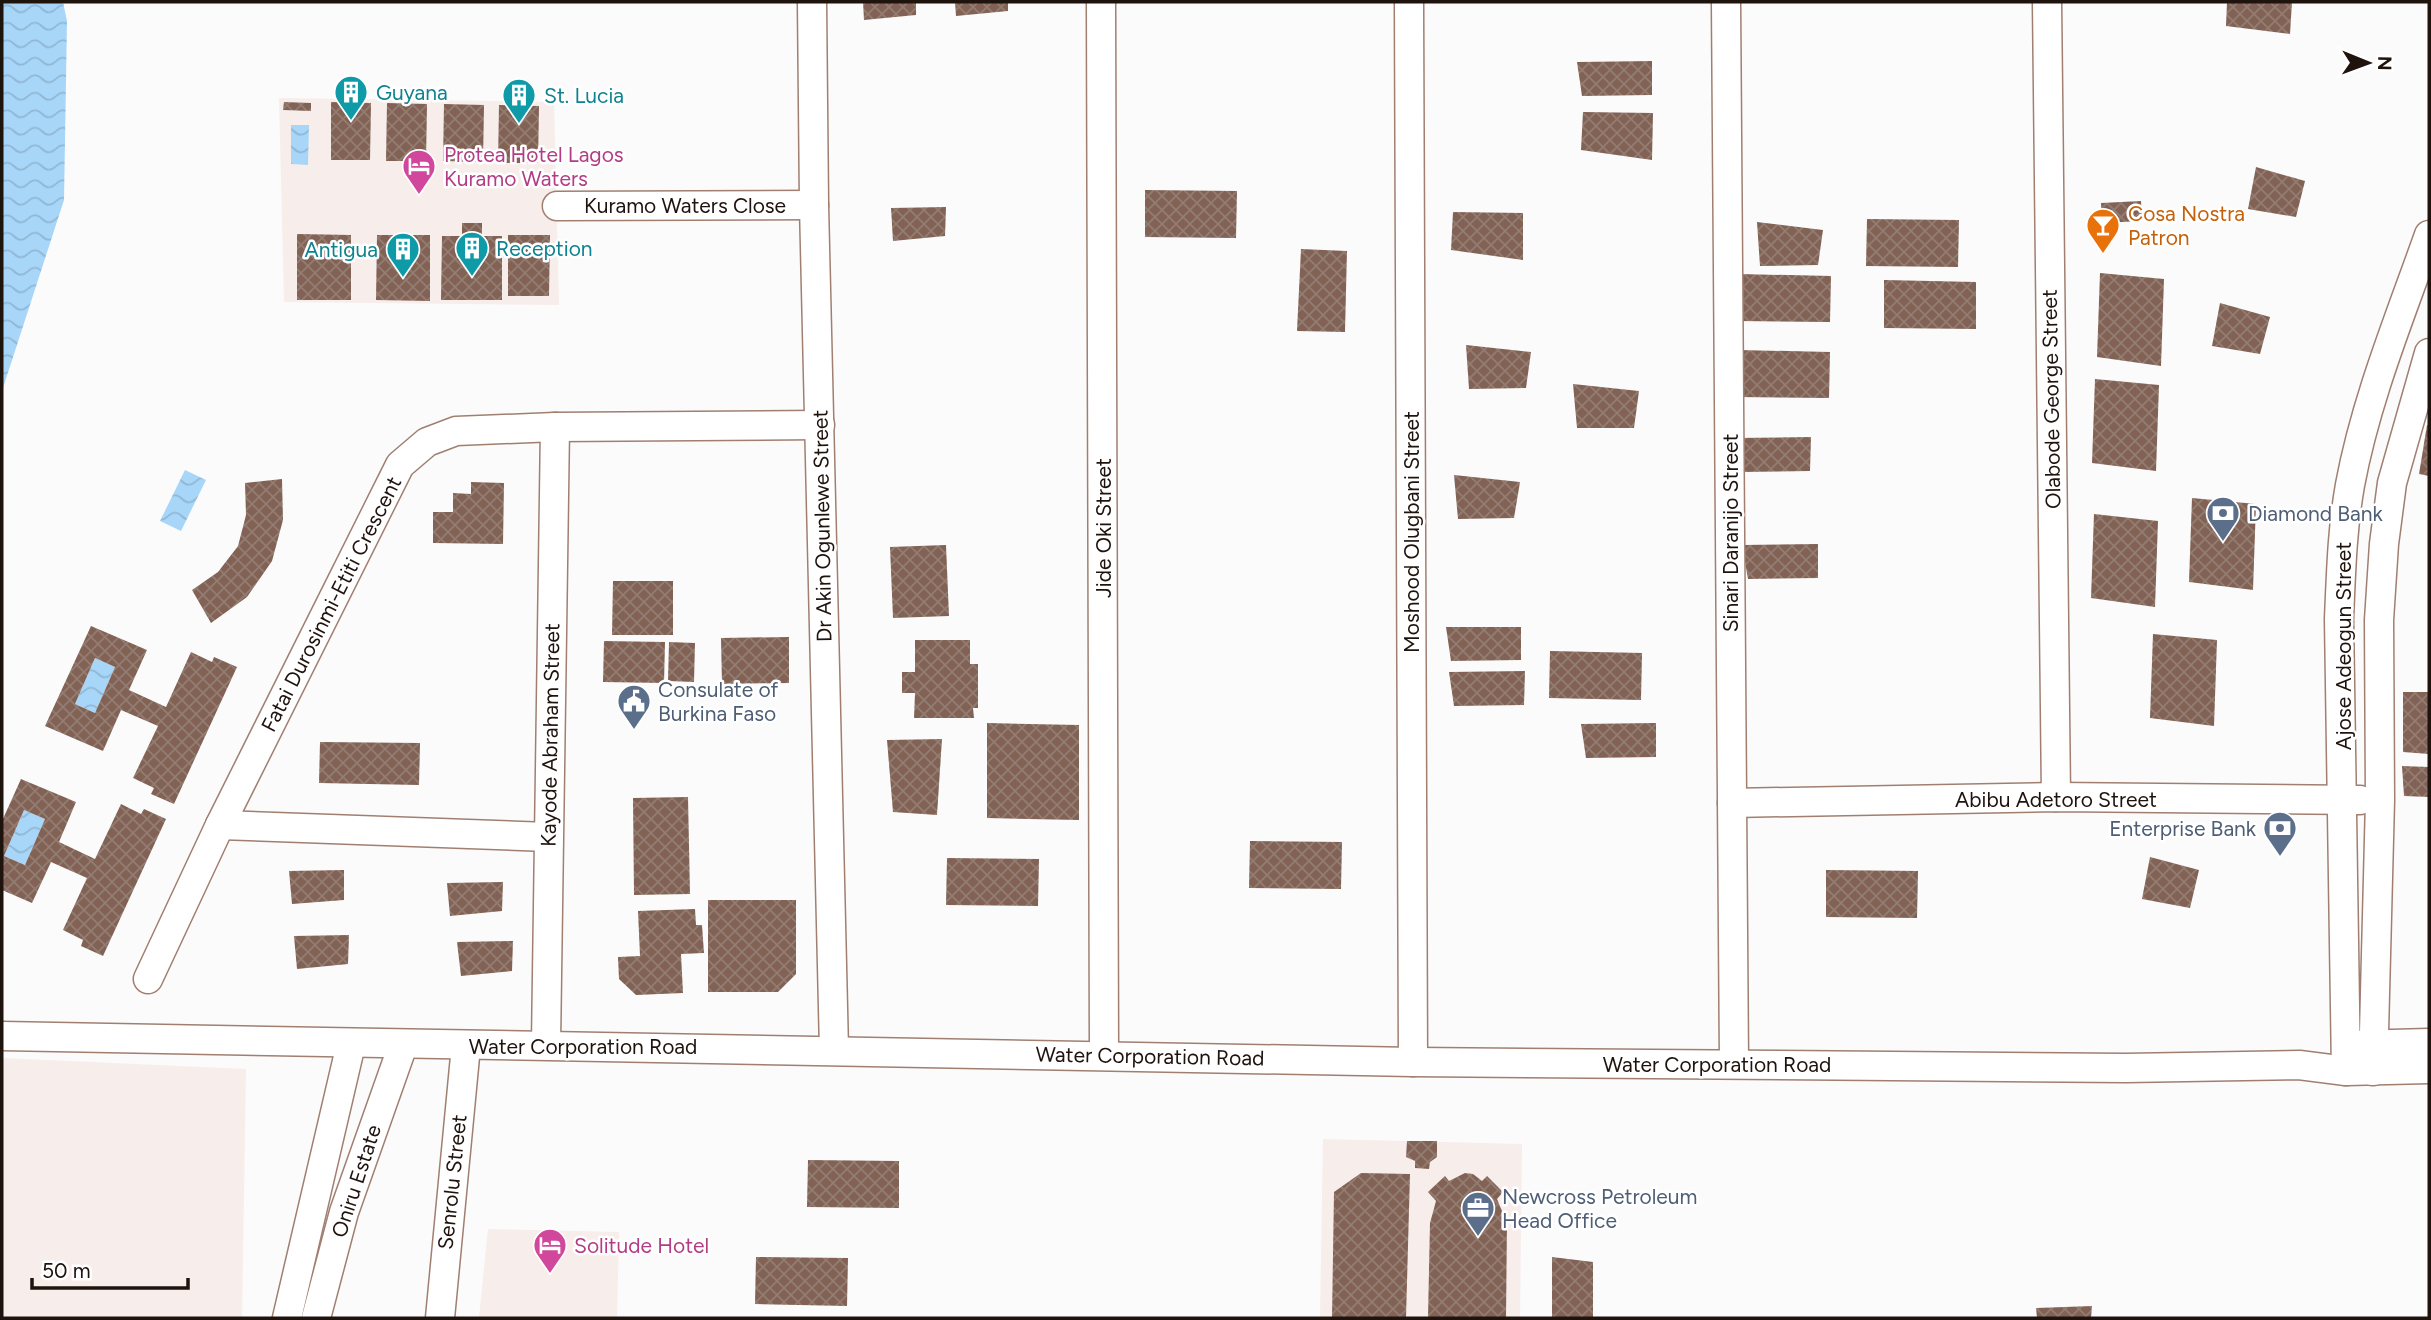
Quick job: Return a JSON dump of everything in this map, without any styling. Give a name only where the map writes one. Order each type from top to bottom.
[{"type":"street","name":"Dr Akin Ogunlewe Street","points":[[812,2],[814,205],[834,1050]]},
{"type":"street","name":"Jide Oki Street","points":[[1101,2],[1104,1054]]},
{"type":"street","name":"Moshood Olugbani Street","points":[[1409,2],[1413,1062]]},
{"type":"street","name":"Sinari Daranijo Street","points":[[1726,2],[1734,1064]]},
{"type":"street","name":"Olabode George Street","points":[[2047,2],[2056,797]]},
{"type":"street","name":"Kuramo Waters Close","points":[[556,206],[814,205]]},
{"type":"street","name":"Ajose Adeogun Street","points":[[2359,1058],[2343,800],[2341,547],[2350,485],[2364,426],[2429,235]]},
{"type":"street","name":"Ajose Adeogun Street","points":[[2359,1058],[2380,800],[2379,620],[2384,544],[2392,483],[2429,353]]},
{"type":"street","name":"Fatai Durosinmi-Etiti Crescent","points":[[148,979],[220,825],[400,465],[427,442],[456,431],[555,427],[820,425]]},
{"type":"street","name":"Kayode Abraham Street","points":[[547,1044],[555,427]]},
{"type":"street","name":"Abibu Adetoro Street","points":[[1732,803],[2056,797],[2380,800]]},
{"type":"street","points":[[220,825],[548,837]]},
{"type":"street","name":"Water Corporation Road","points":[[2,1036],[403,1045],[547,1044],[1104,1054],[1413,1062],[2126,1068],[2299,1065],[2359,1058]]},
{"type":"street","points":[[2359,1058],[2429,1043]]},
{"type":"street","name":"Oniru Estate","points":[[287,1318],[351,1044]]},
{"type":"street","name":"Oniru Estate","points":[[316,1318],[344,1212],[403,1045]]},
{"type":"street","name":"Senrolu Street","points":[[440,1318],[466,1046]]},
{"type":"street","points":[[2359,1058],[2429,1069]]},
{"type":"shaded area","name":"Protea Hotel Lagos Kuramo Waters","points":[[279,98],[554,102],[559,305],[284,302]]},
{"type":"shaded area","points":[[2,1058],[246,1069],[242,1318],[2,1318]]},
{"type":"shaded area","points":[[1323,1139],[1522,1144],[1520,1318],[1320,1318]]},
{"type":"shaded area","name":"Solitude Hotel","points":[[488,1229],[619,1232],[617,1318],[479,1318]]},
{"type":"water","points":[[2,2],[63,2],[67,21],[64,200],[2,391]]},
{"type":"water","points":[[291,125],[309,125],[308,165],[291,164]]},
{"type":"water","points":[[185,470],[206,480],[181,531],[160,521]]},
{"type":"water","points":[[95,658],[115,667],[95,713],[75,704]]},
{"type":"water","points":[[24,810],[45,819],[25,865],[4,856]]},
{"type":"building","points":[[863,2],[916,2],[916,15],[864,20]]},
{"type":"building","points":[[955,2],[1008,2],[1008,11],[956,16]]},
{"type":"building","points":[[2227,2],[2292,2],[2290,34],[2226,26]]},
{"type":"building","points":[[1652,61],[1652,95],[1582,96],[1577,62]]},
{"type":"building","points":[[284,102],[311,103],[311,111],[283,110]]},
{"type":"building","name":"Guyana","points":[[331,102],[371,103],[370,160],[331,160]]},
{"type":"building","points":[[387,103],[427,104],[426,161],[386,161]]},
{"type":"building","points":[[444,104],[484,105],[483,162],[443,161]]},
{"type":"building","name":"St. Lucia","points":[[499,105],[539,106],[538,163],[498,163]]},
{"type":"building","points":[[1583,112],[1653,113],[1652,160],[1581,150]]},
{"type":"building","points":[[2256,167],[2305,181],[2296,217],[2248,209]]},
{"type":"building","points":[[1145,190],[1237,191],[1236,238],[1145,237]]},
{"type":"building","points":[[2141,201],[2142,221],[2102,223],[2101,203]]},
{"type":"building","points":[[946,207],[945,236],[893,241],[891,208]]},
{"type":"building","points":[[1453,212],[1523,213],[1523,260],[1451,250]]},
{"type":"building","points":[[1867,219],[1959,220],[1958,267],[1866,266]]},
{"type":"building","points":[[1757,222],[1823,230],[1818,265],[1760,266]]},
{"type":"building","name":"Reception","points":[[462,223],[482,223],[482,236],[502,236],[502,300],[441,300],[442,236],[462,236]]},
{"type":"building","points":[[297,234],[351,235],[351,300],[297,300]]},
{"type":"building","name":"Antigua","points":[[377,235],[430,235],[430,301],[376,300]]},
{"type":"building","points":[[508,235],[550,235],[549,296],[508,296]]},
{"type":"building","points":[[1301,249],[1347,251],[1345,332],[1297,331]]},
{"type":"building","points":[[2100,273],[2164,279],[2161,366],[2097,357]]},
{"type":"building","points":[[1739,274],[1831,276],[1830,322],[1738,321]]},
{"type":"building","points":[[1884,280],[1976,282],[1976,329],[1884,328]]},
{"type":"building","points":[[2220,303],[2270,317],[2260,354],[2212,346]]},
{"type":"building","points":[[1466,345],[1531,352],[1526,388],[1469,389]]},
{"type":"building","points":[[1738,350],[1830,352],[1829,398],[1737,397]]},
{"type":"building","points":[[2095,379],[2159,385],[2156,471],[2092,463]]},
{"type":"building","points":[[1573,384],[1639,391],[1634,428],[1577,428]]},
{"type":"building","points":[[2429,425],[2429,476],[2419,474]]},
{"type":"building","points":[[1811,437],[1810,471],[1740,472],[1735,438]]},
{"type":"building","points":[[1454,475],[1520,482],[1514,518],[1458,519]]},
{"type":"building","points":[[282,479],[283,520],[272,561],[247,597],[211,623],[192,590],[218,572],[238,546],[246,515],[245,483]]},
{"type":"building","points":[[471,482],[504,483],[503,544],[433,543],[433,512],[453,512],[453,493],[471,494]]},
{"type":"building","name":"Diamond Bank","points":[[2192,498],[2256,504],[2253,590],[2189,582]]},
{"type":"building","points":[[2094,514],[2158,521],[2155,607],[2091,598]]},
{"type":"building","points":[[1818,544],[1818,578],[1748,579],[1742,545]]},
{"type":"building","points":[[946,545],[949,616],[893,618],[890,547]]},
{"type":"building","points":[[613,581],[673,581],[673,635],[612,635]]},
{"type":"building","points":[[91,626],[147,650],[129,690],[166,707],[191,652],[212,662],[214,657],[237,667],[174,804],[151,794],[154,788],[133,778],[158,726],[121,710],[103,751],[45,726]],"holes":[[[95,658],[115,667],[95,713],[75,704]]]},
{"type":"building","points":[[1446,627],[1521,627],[1521,660],[1451,661]]},
{"type":"building","points":[[2153,634],[2217,640],[2214,726],[2150,718]]},
{"type":"building","points":[[789,637],[789,683],[722,684],[721,638]]},
{"type":"building","points":[[915,640],[970,640],[970,664],[978,664],[978,708],[973,708],[974,718],[914,718],[915,693],[902,693],[902,672],[915,672]]},
{"type":"building","points":[[604,641],[665,642],[664,683],[603,682]]},
{"type":"building","points":[[669,642],[695,643],[694,682],[668,681]]},
{"type":"building","points":[[1550,651],[1642,653],[1641,700],[1549,698]]},
{"type":"building","points":[[1525,671],[1524,705],[1454,706],[1449,672]]},
{"type":"building","points":[[2403,692],[2429,692],[2429,754],[2403,752]]},
{"type":"building","points":[[987,723],[1079,725],[1079,820],[987,818]]},
{"type":"building","points":[[1656,723],[1656,757],[1586,758],[1581,724]]},
{"type":"building","points":[[942,739],[937,815],[893,812],[887,740]]},
{"type":"building","points":[[320,742],[420,743],[419,785],[319,783]]},
{"type":"building","points":[[2402,766],[2429,767],[2429,797],[2404,796]]},
{"type":"building","points":[[21,779],[76,802],[59,842],[95,859],[121,804],[141,814],[144,809],[166,819],[103,956],[81,946],[83,940],[63,930],[87,878],[51,862],[32,903],[2,890],[2,821]],"holes":[[[24,810],[45,819],[25,865],[4,856]]]},
{"type":"building","points":[[688,797],[690,894],[634,895],[633,798]]},
{"type":"building","points":[[1250,841],[1342,842],[1341,889],[1249,888]]},
{"type":"building","points":[[2150,857],[2199,870],[2190,908],[2142,899]]},
{"type":"building","points":[[947,858],[1039,859],[1038,906],[946,905]]},
{"type":"building","points":[[344,870],[344,900],[292,904],[289,871]]},
{"type":"building","points":[[1826,870],[1918,871],[1917,918],[1826,917]]},
{"type":"building","points":[[503,882],[502,911],[450,916],[447,883]]},
{"type":"building","points":[[708,900],[796,900],[796,974],[778,992],[708,992]]},
{"type":"building","points":[[695,909],[696,925],[702,925],[704,953],[681,954],[683,993],[636,995],[619,979],[618,957],[640,956],[638,911]]},
{"type":"building","points":[[349,935],[348,964],[297,969],[294,936]]},
{"type":"building","points":[[513,941],[512,971],[461,976],[457,942]]},
{"type":"building","points":[[1407,1141],[1437,1141],[1437,1157],[1430,1162],[1429,1169],[1415,1168],[1415,1161],[1406,1157]]},
{"type":"building","points":[[808,1160],[899,1161],[899,1208],[807,1207]]},
{"type":"building","points":[[1361,1173],[1410,1174],[1406,1318],[1332,1318],[1334,1192]]},
{"type":"building","points":[[1465,1173],[1473,1174],[1482,1181],[1487,1176],[1503,1192],[1497,1199],[1507,1223],[1506,1318],[1428,1318],[1430,1223],[1436,1201],[1428,1192],[1445,1176],[1449,1181]]},
{"type":"building","points":[[756,1257],[848,1258],[847,1306],[755,1304]]},
{"type":"building","points":[[1552,1257],[1593,1262],[1593,1318],[1552,1318]]},
{"type":"building","points":[[2092,1306],[2091,1318],[2037,1318],[2036,1308]]},
{"type":"place","name":"Guyana","points":[[351,122]]},
{"type":"place","name":"St. Lucia","points":[[519,125]]},
{"type":"place","name":"Protea Hotel Lagos Kuramo Waters","points":[[419,196]]},
{"type":"place","name":"Cosa Nostra Patron","points":[[2103,255]]},
{"type":"place","name":"Reception","points":[[472,278]]},
{"type":"place","name":"Antigua","points":[[403,279]]},
{"type":"place","name":"Diamond Bank","points":[[2223,543]]},
{"type":"place","name":"Consulate of Burkina Faso","points":[[634,731]]},
{"type":"place","name":"Enterprise Bank","points":[[2280,858]]},
{"type":"place","name":"Newcross Petroleum Head Office","points":[[1478,1238]]},
{"type":"place","name":"Solitude Hotel","points":[[550,1275]]}]
